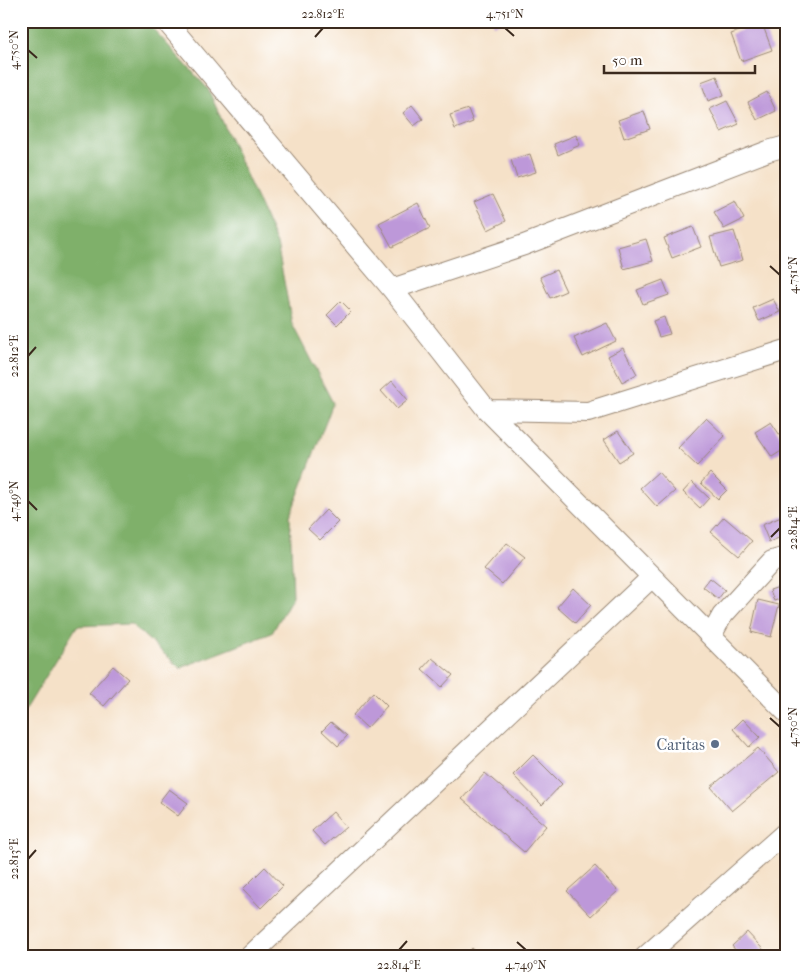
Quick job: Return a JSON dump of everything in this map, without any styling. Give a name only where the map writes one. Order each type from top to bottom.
[{"type":"street","points":[[166,21],[392,289],[487,410],[786,712]]},
{"type":"street","points":[[392,289],[524,244],[768,151],[786,146]]},
{"type":"street","points":[[487,410],[588,412],[786,350]]},
{"type":"street","points":[[711,636],[722,616],[772,561],[786,557]]},
{"type":"street","points":[[249,957],[652,577]]},
{"type":"street","points":[[645,957],[786,832]]},
{"type":"green space","points":[[21,21],[146,21],[208,89],[277,244],[292,324],[333,403],[290,516],[293,596],[272,633],[180,668],[131,624],[77,626],[21,717]]},
{"type":"building","points":[[493,21],[506,21],[506,22],[494,25]]},
{"type":"building","points":[[762,23],[772,50],[741,61],[731,34]]},
{"type":"building","points":[[717,76],[724,95],[708,101],[701,82]]},
{"type":"building","points":[[767,92],[776,111],[757,120],[748,102]]},
{"type":"building","points":[[727,101],[739,124],[721,132],[710,109]]},
{"type":"building","points":[[412,105],[423,119],[414,126],[403,113]]},
{"type":"building","points":[[468,109],[473,122],[455,129],[450,115]]},
{"type":"building","points":[[644,111],[650,129],[624,138],[618,120]]},
{"type":"building","points":[[576,135],[580,145],[558,155],[554,144]]},
{"type":"building","points":[[530,154],[536,172],[517,178],[511,160]]},
{"type":"building","points":[[493,194],[506,221],[488,230],[474,202]]},
{"type":"building","points":[[786,199],[786,212],[781,201]]},
{"type":"building","points":[[735,201],[744,219],[724,229],[714,212]]},
{"type":"building","points":[[418,203],[430,228],[392,247],[379,223]]},
{"type":"building","points":[[693,227],[701,247],[672,258],[664,238]]},
{"type":"building","points":[[734,231],[743,260],[719,267],[710,237]]},
{"type":"building","points":[[646,239],[653,261],[624,269],[618,247]]},
{"type":"building","points":[[556,270],[566,291],[550,298],[540,277]]},
{"type":"building","points":[[663,280],[669,295],[643,304],[637,290]]},
{"type":"building","points":[[773,299],[780,312],[759,321],[753,308]]},
{"type":"building","points":[[341,301],[351,311],[337,325],[327,315]]},
{"type":"building","points":[[664,317],[670,334],[659,337],[653,321]]},
{"type":"building","points":[[607,323],[616,341],[583,357],[574,338]]},
{"type":"building","points":[[623,348],[637,374],[622,382],[608,356]]},
{"type":"building","points":[[392,381],[408,400],[397,409],[381,391]]},
{"type":"building","points":[[706,418],[725,436],[697,466],[678,448]]},
{"type":"building","points":[[771,422],[786,444],[786,448],[772,457],[755,432]]},
{"type":"building","points":[[618,431],[633,453],[619,462],[604,440]]},
{"type":"building","points":[[658,472],[675,491],[657,507],[640,488]]},
{"type":"building","points":[[710,473],[727,490],[718,499],[701,483]]},
{"type":"building","points":[[692,482],[709,498],[700,508],[683,492]]},
{"type":"building","points":[[326,510],[338,522],[320,540],[308,529]]},
{"type":"building","points":[[786,515],[786,535],[769,542],[762,525]]},
{"type":"building","points":[[724,517],[752,541],[739,556],[711,532]]},
{"type":"building","points":[[507,543],[525,557],[502,584],[484,569]]},
{"type":"building","points":[[710,578],[725,590],[718,599],[703,587]]},
{"type":"building","points":[[785,585],[786,597],[774,601],[770,590]]},
{"type":"building","points":[[573,588],[591,605],[575,623],[557,607]]},
{"type":"building","points":[[758,600],[779,605],[771,637],[751,632]]},
{"type":"building","points":[[432,658],[453,675],[442,687],[422,669]]},
{"type":"building","points":[[113,666],[128,679],[104,706],[89,693]]},
{"type":"building","points":[[373,692],[387,706],[367,728],[353,715]]},
{"type":"building","points":[[743,719],[760,737],[749,747],[733,729]]},
{"type":"building","points":[[331,722],[347,736],[338,746],[322,731]]},
{"type":"building","points":[[758,748],[779,772],[732,811],[711,787]]},
{"type":"building","points":[[533,755],[562,784],[542,805],[513,775]]},
{"type":"building","points":[[485,773],[546,826],[524,852],[462,799]]},
{"type":"building","points":[[169,789],[188,803],[178,816],[159,802]]},
{"type":"building","points":[[333,812],[346,827],[325,845],[312,831]]},
{"type":"building","points":[[595,866],[618,891],[591,916],[567,891]]},
{"type":"building","points":[[265,867],[283,886],[261,908],[243,889]]},
{"type":"building","points":[[747,932],[770,957],[741,957],[732,946]]},
{"type":"building","points":[[472,948],[482,957],[464,957]]},
{"type":"place","name":"Caritas","points":[[715,744]]}]
